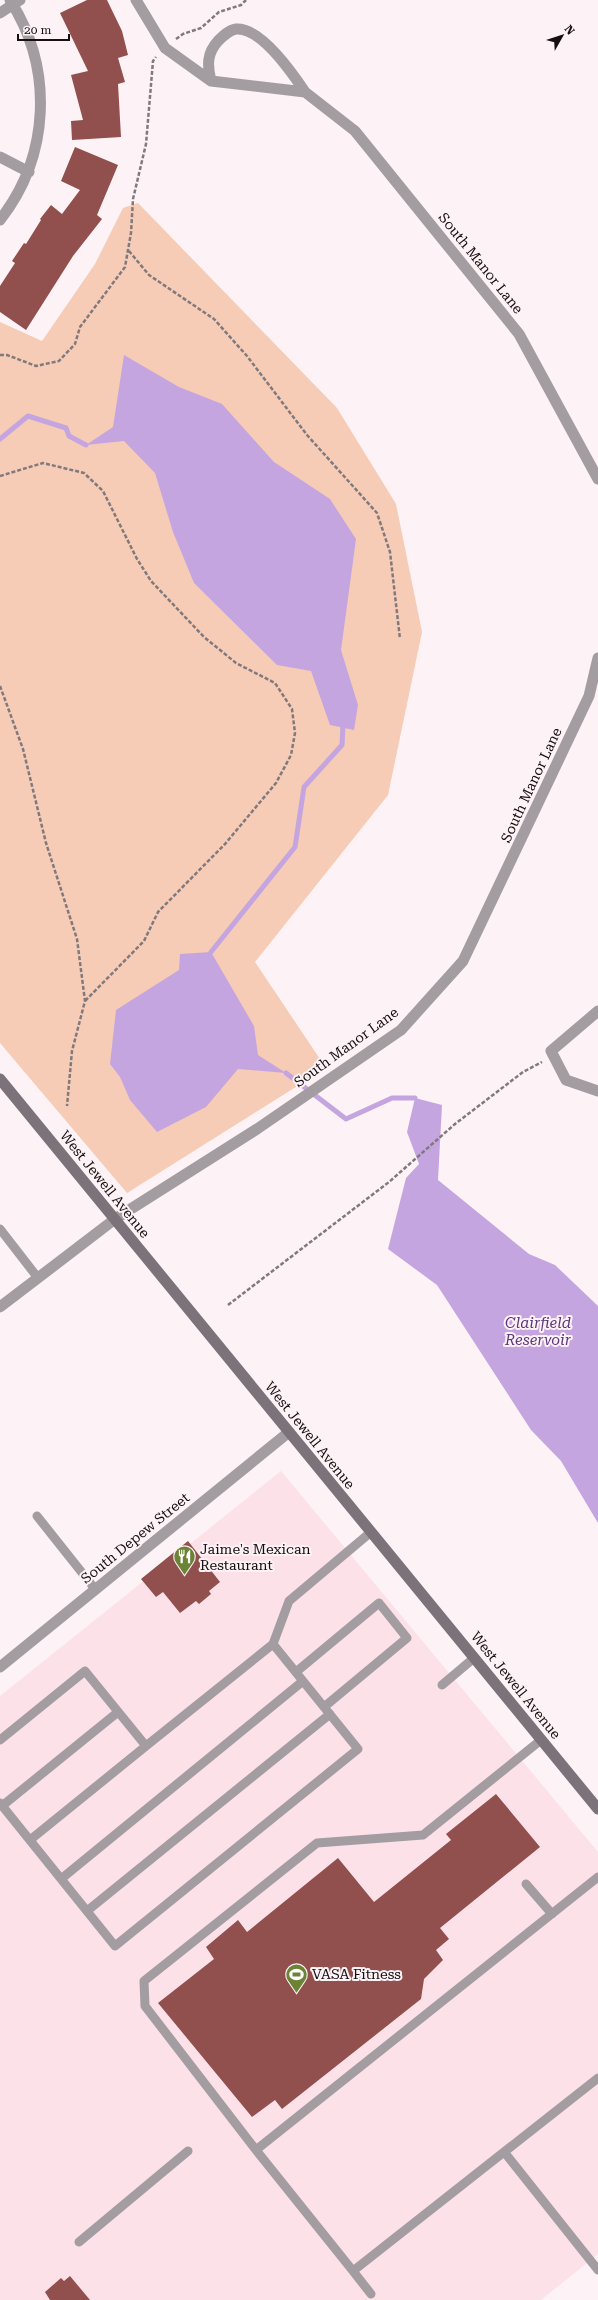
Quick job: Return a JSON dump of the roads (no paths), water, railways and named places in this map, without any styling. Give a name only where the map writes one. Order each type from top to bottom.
[{"type":"main road","name":"West Jewell Avenue","points":[[0,1079],[598,1809]]},
{"type":"street","points":[[136,0],[165,48],[211,80],[305,92]]},
{"type":"street","points":[[0,13],[14,1],[36,58],[40,101],[40,132],[29,172],[0,220]]},
{"type":"street","name":"South Manor Lane","points":[[211,80],[208,70],[209,54],[226,33],[236,29],[246,30],[257,37],[274,52],[305,92],[355,131],[519,334],[598,479]]},
{"type":"street","points":[[0,157],[29,172]]},
{"type":"street","name":"South Manor Lane","points":[[0,1307],[115,1219],[272,1119],[401,1030],[463,961],[588,696],[598,658]]},
{"type":"street","points":[[598,1011],[552,1054],[566,1080],[598,1090]]},
{"type":"street","name":"South Depew Street","points":[[0,1667],[289,1432]]},
{"type":"lane","points":[[0,1229],[38,1278]]},
{"type":"lane","points":[[37,1516],[95,1589]]},
{"type":"lane","points":[[30,1840],[273,1644],[289,1601],[371,1532]]},
{"type":"lane","points":[[87,1911],[327,1711],[407,1638],[379,1603],[296,1672]]},
{"type":"lane","points":[[118,1712],[1,1805],[115,1946],[358,1749],[273,1644]]},
{"type":"lane","points":[[442,1685],[474,1658]]},
{"type":"lane","points":[[0,1740],[85,1671],[146,1746]]},
{"type":"lane","points":[[61,1879],[303,1681]]},
{"type":"lane","points":[[371,2294],[256,2150],[145,2006],[144,1981],[317,1843],[423,1835],[541,1740]]},
{"type":"lane","points":[[256,2150],[598,1877]]},
{"type":"lane","points":[[526,1884],[552,1914]]},
{"type":"lane","points":[[353,2271],[598,2078]]},
{"type":"lane","points":[[78,2242],[188,2151]]},
{"type":"lane","points":[[504,2153],[598,2270]]},
{"type":"water","points":[[124,355],[179,387],[222,404],[274,462],[330,499],[356,539],[341,650],[358,705],[354,730],[330,725],[311,671],[277,665],[194,583],[173,532],[155,473],[124,441],[86,445],[113,427]]},
{"type":"water","points":[[211,952],[254,1026],[258,1055],[286,1073],[238,1069],[206,1107],[157,1132],[130,1100],[120,1077],[110,1064],[116,1010],[179,970],[180,954]]},
{"type":"water","name":"Clairfield Reservoir","points":[[415,1098],[442,1105],[438,1180],[529,1254],[555,1265],[598,1306],[598,1523],[561,1461],[531,1430],[437,1285],[388,1249],[406,1178],[419,1164],[407,1132]]},
{"type":"waterway","points":[[0,439],[28,416],[66,428],[69,436],[86,445]]},
{"type":"waterway","points":[[211,952],[295,847],[304,787],[342,745],[343,726]]},
{"type":"waterway","points":[[286,1073],[346,1119],[392,1098],[415,1098]]},
{"type":"place","name":"Jaime's Mexican Restaurant","points":[[185,1576]]},
{"type":"place","name":"VASA Fitness","points":[[296,1994]]}]
